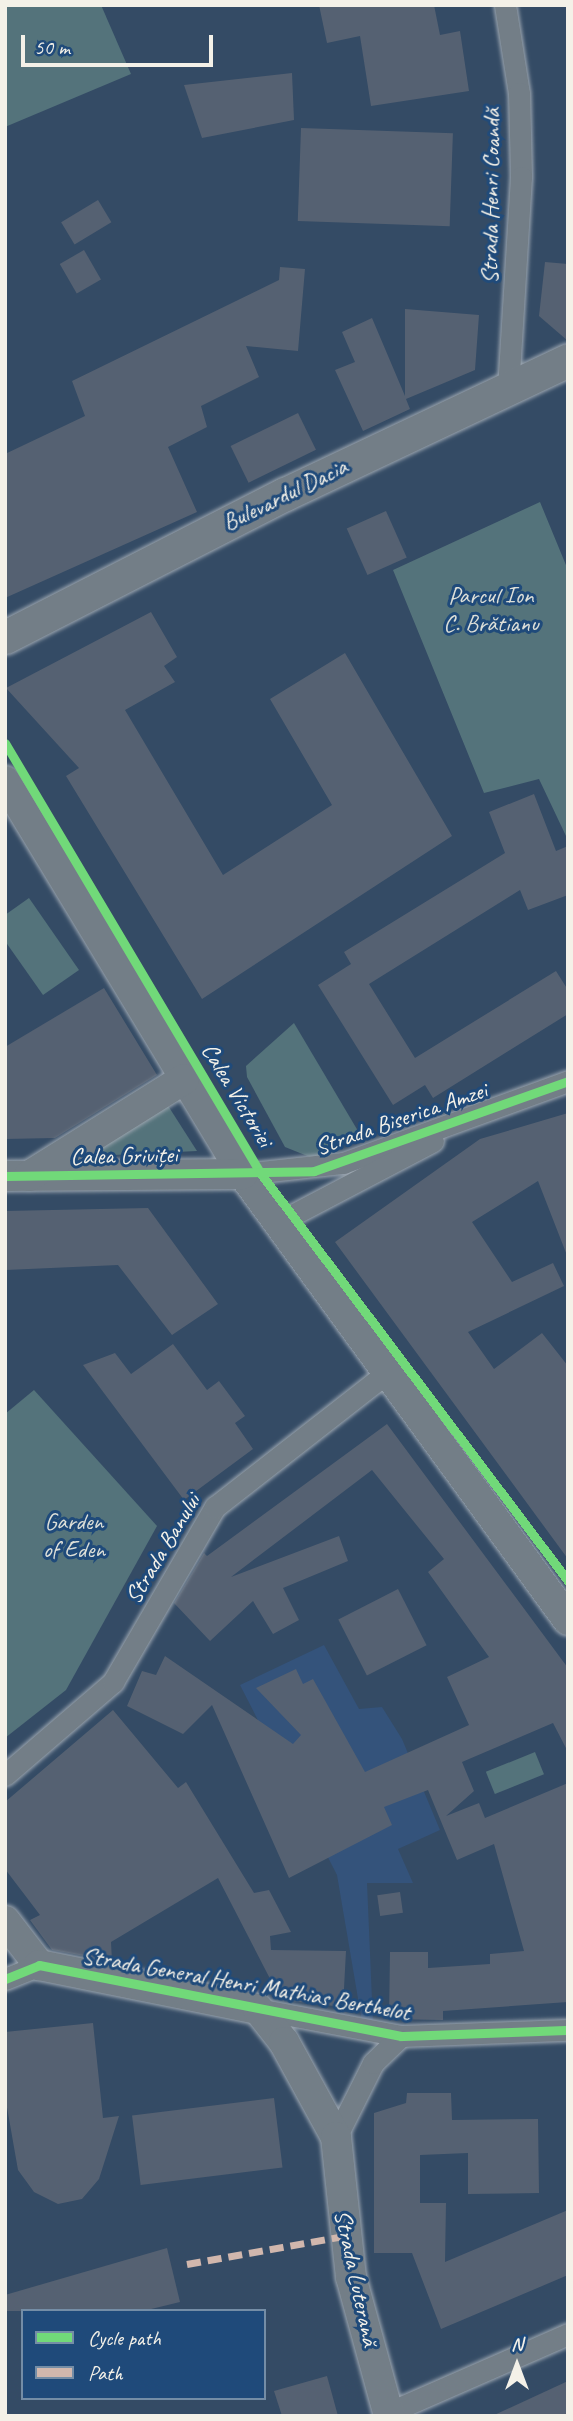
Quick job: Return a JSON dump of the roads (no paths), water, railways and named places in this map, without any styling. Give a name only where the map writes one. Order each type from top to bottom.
[{"type":"main road","name":"Bulevardul Dacia","points":[[5,637],[568,360]]},
{"type":"street","name":"Strada Henri Coandă","points":[[505,5],[519,93],[521,177],[508,388]]},
{"type":"street","name":"Calea Victoriei","points":[[5,781],[243,1174],[565,1612]]},
{"type":"street","points":[[17,1176],[184,1079]]},
{"type":"street","name":"Strada Biserica Amzei","points":[[243,1174],[333,1166],[568,1081]]},
{"type":"street","name":"Strada Biserica Amzei","points":[[277,1223],[516,1098]]},
{"type":"street","name":"Calea Griviței","points":[[17,1176],[243,1174]]},
{"type":"street","name":"Strada Banului","points":[[5,1776],[113,1682],[215,1507],[388,1372]]},
{"type":"street","points":[[5,1921],[39,1965],[5,1979]]},
{"type":"street","name":"Strada General Henri Mathias Berthelot","points":[[39,1965],[401,2036],[568,2030]]},
{"type":"street","name":"Strada Luterană","points":[[258,2009],[301,2067],[337,2137],[351,2277],[389,2414]]},
{"type":"street","points":[[337,2137],[373,2063],[401,2036]]},
{"type":"street","points":[[389,2414],[568,2334]]},
{"type":"park label","name":"Parcul Ion C. Brătianu","points":[[491,610]]},
{"type":"park label","name":"Garden of Eden","points":[[74,1536]]}]
